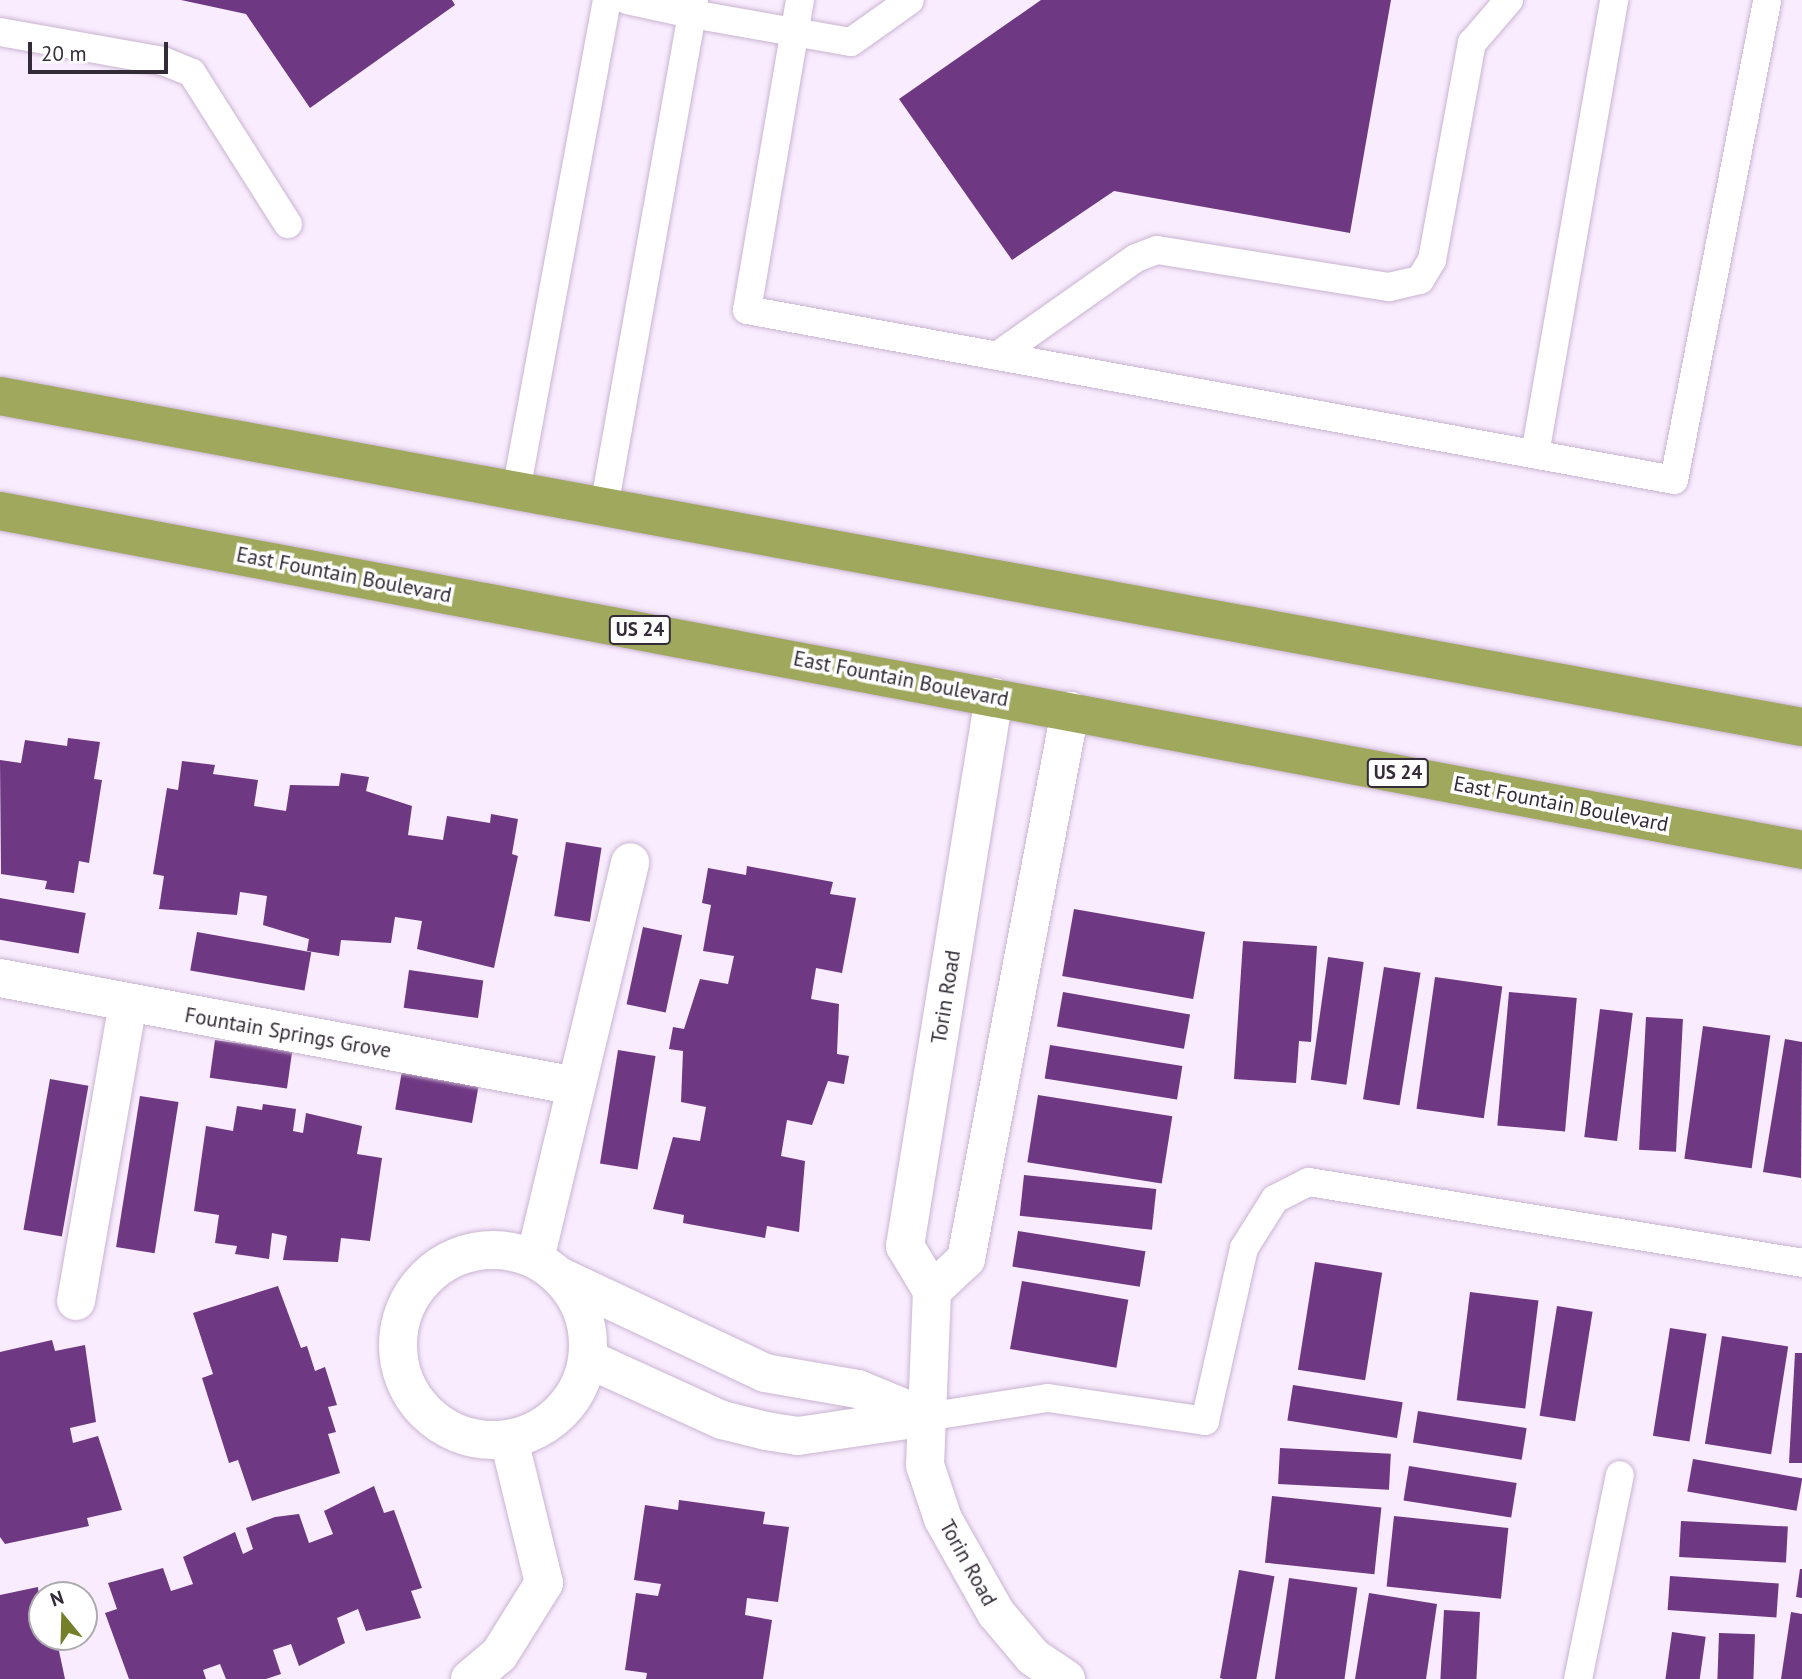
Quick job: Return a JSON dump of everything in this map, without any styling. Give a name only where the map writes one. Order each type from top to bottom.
[{"type":"highway","points":[[0,396],[1802,727]]},
{"type":"highway","name":"East Fountain Boulevard","points":[[0,511],[1802,850]]},
{"type":"street","name":"Torin Road","points":[[994,696],[905,1246],[932,1291],[925,1465],[966,1567],[1033,1657],[1066,1679]]},
{"type":"street","points":[[932,1291],[966,1259],[1070,711]]},
{"type":"street","points":[[548,1268],[576,1086],[630,862]]},
{"type":"street","name":"Fountain Springs Grove","points":[[0,978],[576,1086]]},
{"type":"street","points":[[76,1301],[128,1003]]},
{"type":"street","points":[[548,1268],[580,1304],[588,1359],[558,1414],[509,1438],[454,1433],[429,1418],[401,1373],[399,1320],[428,1275],[457,1257],[489,1251],[548,1268],[720,1354],[765,1373],[858,1389],[926,1417]]},
{"type":"street","points":[[701,1411],[720,1354]]},
{"type":"street","points":[[588,1359],[701,1411],[798,1436],[926,1417]]},
{"type":"street","points":[[470,1679],[499,1655],[544,1583],[509,1438]]},
{"type":"lane","points":[[516,491],[607,0]]},
{"type":"lane","points":[[626,0],[693,7],[794,34],[851,42],[911,0]]},
{"type":"lane","points":[[800,0],[747,310],[1674,480],[1767,0]]},
{"type":"lane","points":[[997,356],[1136,258],[1157,250],[1389,287],[1420,280],[1432,260],[1472,43],[1509,0]]},
{"type":"lane","points":[[1535,454],[1614,0]]},
{"type":"lane","points":[[604,507],[693,7]]},
{"type":"lane","points":[[0,32],[163,61],[192,73],[288,224]]},
{"type":"lane","points":[[926,1417],[1048,1398],[1205,1421],[1244,1248],[1275,1199],[1309,1182],[1802,1263]]},
{"type":"lane","points":[[1578,1679],[1620,1475]]},
{"type":"building","points":[[181,0],[452,0],[455,5],[310,108],[246,14]]},
{"type":"building","points":[[1041,0],[1391,0],[1350,233],[1114,191],[1012,260],[899,99]]},
{"type":"building","points":[[68,738],[100,742],[94,779],[102,780],[89,863],[79,861],[74,893],[45,889],[47,881],[1,874],[0,760],[21,763],[25,740],[67,746]]},
{"type":"building","points":[[182,761],[215,765],[213,774],[258,780],[254,806],[286,811],[290,785],[339,786],[341,773],[369,777],[366,791],[412,806],[408,835],[443,840],[447,816],[490,823],[491,814],[518,819],[512,854],[518,856],[494,968],[417,949],[422,921],[395,917],[391,943],[341,940],[339,956],[307,951],[309,939],[263,925],[267,896],[240,892],[237,915],[159,909],[164,876],[153,874],[167,788],[178,790]]},
{"type":"building","points":[[566,842],[602,848],[590,922],[554,916]]},
{"type":"building","points":[[747,866],[833,882],[830,894],[856,898],[842,973],[816,968],[811,999],[839,1004],[837,1054],[849,1056],[844,1084],[828,1081],[812,1125],[787,1120],[781,1156],[805,1161],[799,1232],[767,1226],[765,1238],[683,1223],[684,1215],[653,1209],[673,1137],[700,1141],[706,1107],[681,1102],[683,1051],[669,1049],[673,1027],[684,1029],[700,979],[728,984],[734,956],[703,951],[711,905],[702,903],[708,868],[746,875]]},
{"type":"building","points":[[0,898],[86,913],[79,953],[0,940]]},
{"type":"building","points":[[1074,909],[1205,932],[1193,999],[1062,976]]},
{"type":"building","points":[[643,927],[682,935],[666,1013],[627,1004]]},
{"type":"building","points":[[197,932],[311,952],[304,991],[190,970]]},
{"type":"building","points":[[1243,941],[1317,946],[1311,1042],[1299,1041],[1296,1083],[1234,1079]]},
{"type":"building","points":[[1328,957],[1364,962],[1346,1085],[1311,1080]]},
{"type":"building","points":[[1384,967],[1421,973],[1400,1105],[1363,1099]]},
{"type":"building","points":[[409,970],[483,980],[478,1018],[404,1008]]},
{"type":"building","points":[[1435,977],[1502,986],[1484,1118],[1416,1109]]},
{"type":"building","points":[[1063,992],[1190,1014],[1184,1049],[1057,1026]]},
{"type":"building","points":[[1509,992],[1577,998],[1565,1131],[1497,1125]]},
{"type":"building","points":[[1600,1009],[1633,1013],[1617,1141],[1584,1137]]},
{"type":"building","points":[[1646,1017],[1683,1019],[1676,1152],[1639,1150]]},
{"type":"building","points":[[1703,1026],[1770,1035],[1752,1168],[1684,1159]]},
{"type":"building","points":[[1785,1039],[1802,1042],[1801,1178],[1763,1172]]},
{"type":"building","points":[[215,1040],[292,1051],[287,1088],[210,1078]]},
{"type":"building","points":[[1050,1045],[1182,1066],[1177,1100],[1045,1079]]},
{"type":"building","points":[[618,1050],[656,1056],[638,1170],[600,1164]]},
{"type":"building","points":[[402,1071],[479,1085],[472,1123],[395,1109]]},
{"type":"building","points":[[50,1079],[88,1086],[62,1236],[23,1230]]},
{"type":"building","points":[[1038,1095],[1172,1116],[1162,1183],[1027,1162]]},
{"type":"building","points":[[140,1096],[179,1102],[155,1253],[116,1247]]},
{"type":"building","points":[[263,1104],[296,1109],[293,1131],[303,1133],[306,1113],[362,1126],[357,1154],[382,1158],[370,1241],[341,1238],[338,1262],[283,1260],[287,1236],[272,1233],[269,1259],[235,1254],[237,1246],[215,1243],[219,1215],[194,1211],[206,1126],[233,1131],[237,1106],[262,1110]]},
{"type":"building","points":[[1024,1175],[1156,1189],[1152,1230],[1020,1216]]},
{"type":"building","points":[[1018,1231],[1145,1251],[1140,1287],[1012,1267]]},
{"type":"building","points":[[1315,1262],[1382,1273],[1365,1380],[1298,1370]]},
{"type":"building","points":[[1022,1281],[1128,1300],[1116,1368],[1010,1349]]},
{"type":"building","points":[[278,1286],[301,1348],[307,1346],[315,1371],[325,1367],[337,1405],[328,1407],[336,1432],[328,1434],[340,1473],[252,1501],[238,1460],[229,1463],[202,1378],[213,1374],[193,1313]]},
{"type":"building","points":[[1470,1292],[1538,1300],[1525,1409],[1457,1400]]},
{"type":"building","points":[[1557,1306],[1593,1312],[1575,1421],[1540,1416]]},
{"type":"building","points":[[1670,1328],[1707,1334],[1689,1441],[1653,1436]]},
{"type":"building","points":[[1722,1336],[1788,1346],[1771,1454],[1705,1444]]},
{"type":"building","points":[[52,1340],[55,1351],[85,1345],[96,1422],[70,1428],[73,1443],[98,1436],[122,1510],[87,1518],[89,1526],[5,1544],[0,1537],[0,1352]]},
{"type":"building","points":[[1795,1353],[1802,1353],[1802,1463],[1789,1463]]},
{"type":"building","points":[[1293,1385],[1403,1402],[1397,1438],[1287,1421]]},
{"type":"building","points":[[1418,1411],[1527,1428],[1522,1460],[1413,1443]]},
{"type":"building","points":[[1280,1448],[1391,1454],[1389,1490],[1278,1484]]},
{"type":"building","points":[[1693,1459],[1802,1478],[1797,1511],[1687,1491]]},
{"type":"building","points":[[1409,1466],[1517,1483],[1511,1518],[1404,1501]]},
{"type":"building","points":[[374,1486],[384,1513],[394,1510],[422,1588],[411,1591],[421,1618],[366,1631],[358,1609],[337,1618],[345,1643],[299,1666],[291,1644],[273,1650],[281,1674],[266,1679],[226,1679],[220,1664],[203,1670],[206,1679],[129,1679],[105,1613],[117,1609],[108,1583],[163,1568],[171,1591],[193,1584],[183,1557],[235,1532],[243,1554],[253,1549],[246,1528],[275,1517],[299,1514],[309,1543],[333,1534],[324,1511]]},
{"type":"building","points":[[1272,1496],[1381,1507],[1374,1574],[1265,1563]]},
{"type":"building","points":[[679,1500],[765,1512],[763,1524],[789,1527],[778,1602],[747,1598],[745,1615],[772,1620],[763,1679],[646,1679],[647,1673],[625,1670],[636,1593],[658,1596],[661,1584],[634,1580],[645,1505],[678,1510]]},
{"type":"building","points":[[1394,1516],[1508,1528],[1501,1599],[1387,1587]]},
{"type":"building","points":[[1681,1521],[1788,1527],[1786,1563],[1679,1557]]},
{"type":"building","points":[[1802,1569],[1802,1598],[1796,1597]]},
{"type":"building","points":[[1239,1570],[1274,1576],[1256,1679],[1220,1678]]},
{"type":"building","points":[[1670,1576],[1779,1584],[1776,1618],[1668,1610]]},
{"type":"building","points":[[1289,1578],[1357,1588],[1344,1679],[1275,1679]]},
{"type":"building","points":[[28,1589],[28,1651],[59,1651],[65,1679],[0,1679],[0,1595]]},
{"type":"building","points":[[1369,1593],[1437,1604],[1426,1679],[1355,1679]]},
{"type":"building","points":[[1444,1610],[1480,1612],[1476,1679],[1440,1679]]},
{"type":"building","points":[[1791,1612],[1802,1614],[1802,1679],[1781,1679]]},
{"type":"building","points":[[1672,1632],[1706,1637],[1700,1679],[1665,1679]]},
{"type":"building","points":[[1719,1633],[1755,1634],[1753,1679],[1717,1679]]}]
